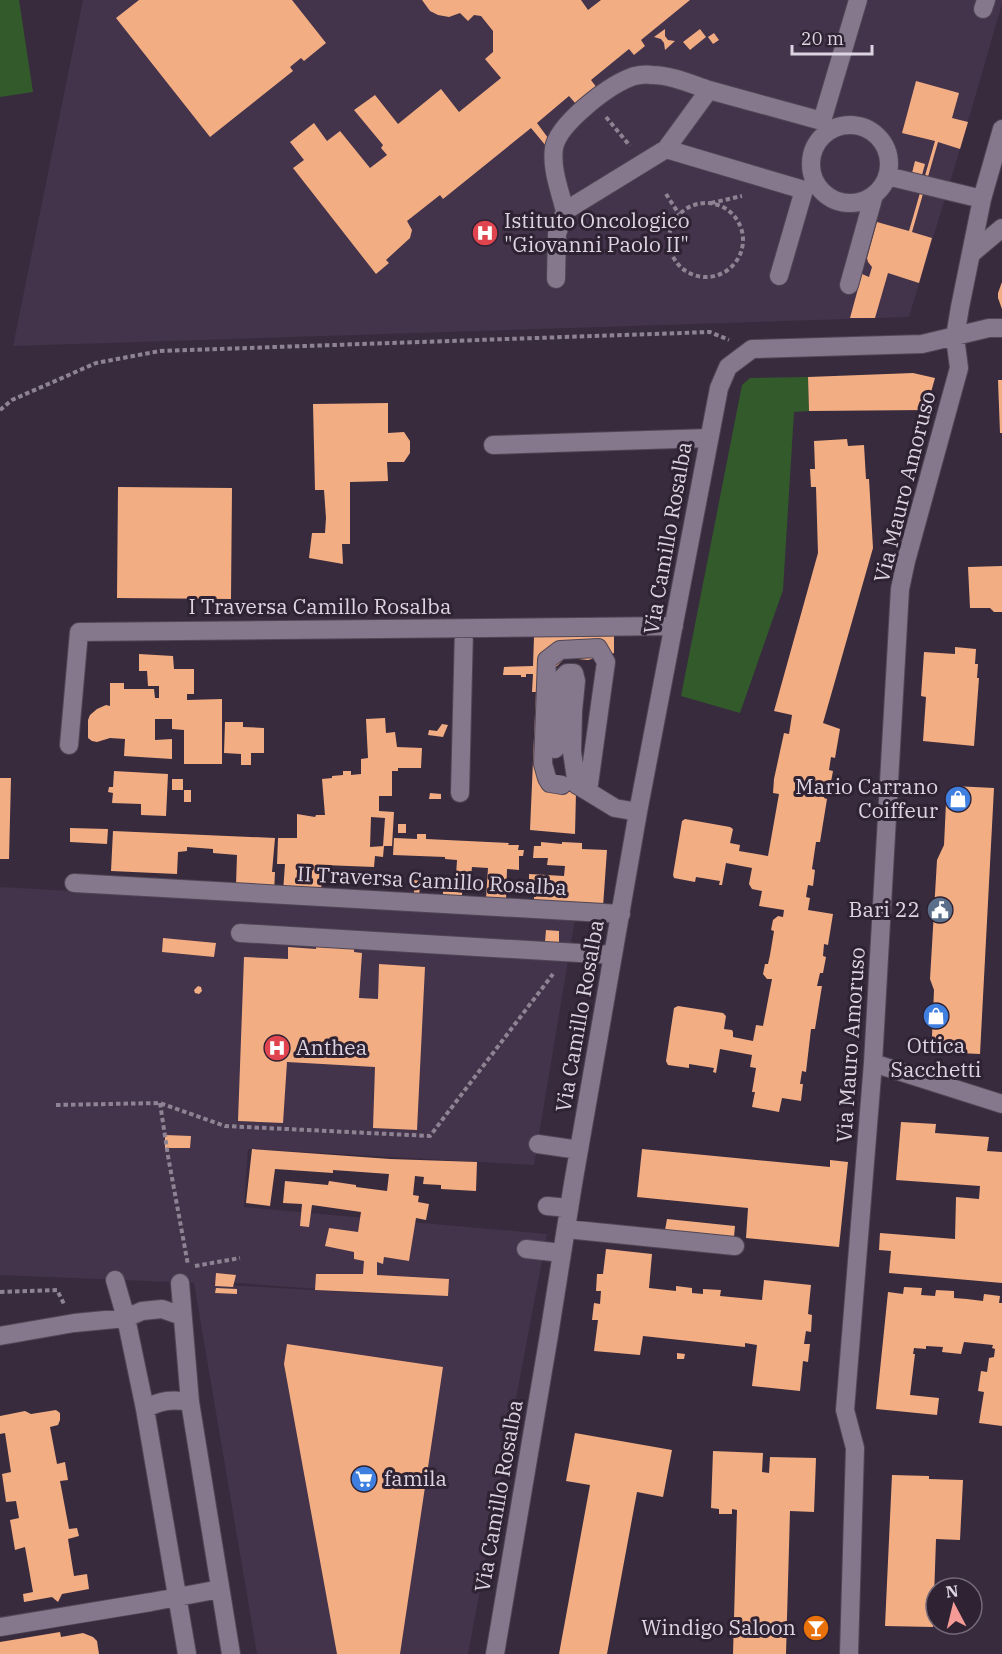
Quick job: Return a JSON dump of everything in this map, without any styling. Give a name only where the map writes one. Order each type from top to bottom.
[{"type":"street","points":[[779,276],[810,186],[812,154],[830,124],[858,0]]},
{"type":"street","points":[[556,279],[557,234],[565,211],[553,164],[554,146],[562,131],[592,100],[630,77],[651,75],[668,77],[830,124],[861,127],[873,133],[883,142],[889,163],[883,185],[874,195],[854,203],[840,202],[810,186],[666,149]]},
{"type":"street","points":[[565,211],[666,149],[709,90]]},
{"type":"street","name":"Via Mauro Amoruso","points":[[849,1654],[855,1448],[845,1410],[873,1063],[900,589],[959,368],[956,337],[982,200],[995,174],[1002,129]]},
{"type":"street","points":[[887,176],[982,200]]},
{"type":"street","points":[[849,285],[874,195]]},
{"type":"street","points":[[971,254],[1002,228]]},
{"type":"street","points":[[752,349],[922,344],[989,328],[1002,328]]},
{"type":"street","name":"Via Camillo Rosalba","points":[[495,1654],[638,812],[709,438],[719,388],[728,367],[752,349]]},
{"type":"street","points":[[493,444],[709,438]]},
{"type":"street","name":"I Traversa Camillo Rosalba","points":[[69,745],[79,632],[674,626]]},
{"type":"street","points":[[460,793],[464,629]]},
{"type":"street","points":[[598,648],[606,662],[576,787],[550,783],[543,764],[547,660],[560,650],[598,648]]},
{"type":"street","points":[[576,787],[572,752],[576,681],[574,673],[567,673],[561,680],[558,697],[554,766],[558,778],[615,808],[638,812]]},
{"type":"street","name":"II Traversa Camillo Rosalba","points":[[74,883],[621,914]]},
{"type":"street","points":[[240,933],[613,956]]},
{"type":"street","points":[[873,1063],[1002,1104]]},
{"type":"street","points":[[538,1144],[579,1150]]},
{"type":"street","points":[[547,1206],[569,1208]]},
{"type":"street","points":[[566,1229],[735,1246]]},
{"type":"street","points":[[526,1249],[562,1253]]},
{"type":"street","points":[[115,1281],[126,1318],[145,1409],[187,1654]]},
{"type":"street","points":[[180,1283],[190,1402],[231,1654]]},
{"type":"street","points":[[0,1336],[74,1323],[126,1318],[142,1311],[162,1309],[182,1316]]},
{"type":"street","points":[[145,1409],[157,1403],[175,1400],[190,1402]]},
{"type":"street","points":[[0,1627],[220,1589]]},
{"type":"path","points":[[592,100],[644,163]]},
{"type":"path","points":[[666,194],[679,214]]},
{"type":"path","points":[[710,203],[721,206],[731,213],[742,232],[743,244],[740,255],[733,265],[713,276],[690,273],[681,267],[669,247],[672,224],[679,214],[688,207],[710,203]]},
{"type":"path","points":[[0,410],[12,400],[96,363],[160,351],[710,332],[752,349]]},
{"type":"path","points":[[56,1105],[160,1103],[225,1126],[430,1136],[569,952]]},
{"type":"path","points":[[160,1103],[189,1267],[240,1258]]},
{"type":"path","points":[[0,1292],[57,1290],[74,1323]]},
{"type":"shaded area","name":"Istituto Oncologico \"Giovanni Paolo II\"","points":[[83,0],[1002,0],[1002,4],[909,317],[13,346]]},
{"type":"shaded area","name":"Anthea","points":[[0,887],[575,919],[534,1165],[248,1149],[244,1207],[547,1234],[468,1654],[257,1654],[194,1283],[0,1275]],"holes":[[[239,1283],[412,1296],[212,1284]]]},
{"type":"green space","points":[[0,0],[19,0],[33,92],[0,97]]},
{"type":"green space","points":[[808,377],[809,411],[794,412],[783,590],[740,713],[681,696],[742,385],[750,378]]},
{"type":"building","points":[[139,0],[292,0],[326,43],[304,61],[301,58],[290,67],[293,71],[210,137],[116,18]]},
{"type":"building","points":[[422,0],[581,0],[588,10],[601,0],[690,0],[641,40],[645,46],[634,55],[629,49],[591,80],[597,88],[576,104],[569,96],[537,123],[551,142],[546,146],[531,128],[443,199],[440,195],[407,221],[412,230],[410,238],[386,260],[389,263],[376,274],[293,168],[304,160],[290,142],[314,123],[327,141],[340,131],[370,168],[387,155],[381,148],[383,145],[354,110],[375,95],[398,124],[441,89],[459,112],[501,78],[485,59],[493,52],[493,31],[481,16],[474,15],[468,21],[460,13],[449,17],[438,15],[430,11]]},
{"type":"building","points":[[665,29],[665,36],[668,40],[675,41],[665,50],[661,39],[654,37]]},
{"type":"building","points":[[700,29],[706,37],[690,50],[683,42]]},
{"type":"building","points":[[714,33],[719,40],[713,44],[708,37]]},
{"type":"building","points":[[916,81],[959,93],[952,118],[968,122],[960,149],[938,142],[912,232],[932,238],[919,283],[888,273],[875,318],[850,318],[862,274],[869,277],[872,267],[867,258],[877,222],[909,231],[935,141],[902,133]]},
{"type":"building","points":[[915,161],[925,164],[922,175],[912,173]]},
{"type":"building","points":[[1002,282],[1002,309],[998,293]]},
{"type":"building","points":[[913,373],[935,378],[926,410],[809,411],[808,377]]},
{"type":"building","points":[[998,380],[1002,380],[1002,433],[1000,433]]},
{"type":"building","points":[[388,403],[388,433],[404,432],[410,441],[410,453],[404,462],[387,462],[388,481],[350,482],[350,544],[342,544],[343,564],[309,558],[312,533],[325,533],[326,518],[324,490],[315,490],[313,404]]},
{"type":"building","points":[[847,439],[848,446],[864,445],[866,479],[869,479],[873,548],[823,723],[840,729],[835,758],[831,757],[829,770],[833,771],[830,787],[826,786],[824,798],[827,799],[820,842],[816,842],[812,869],[815,870],[813,886],[808,885],[806,897],[810,898],[808,910],[833,914],[828,945],[824,944],[823,956],[826,957],[823,973],[820,973],[817,986],[822,986],[815,1029],[811,1029],[806,1072],[802,1071],[801,1101],[782,1098],[779,1112],[752,1107],[756,1068],[750,1067],[752,1055],[720,1049],[716,1073],[713,1072],[714,1068],[689,1064],[689,1068],[668,1065],[666,1061],[674,1008],[678,1006],[723,1013],[726,1016],[724,1029],[732,1030],[733,1037],[753,1041],[756,1025],[763,1026],[772,979],[767,979],[763,974],[770,955],[774,931],[771,930],[773,920],[778,916],[783,917],[784,910],[759,906],[762,891],[752,889],[749,884],[752,868],[726,863],[722,885],[719,885],[720,881],[696,877],[695,882],[674,878],[673,875],[682,821],[685,819],[730,827],[733,829],[730,843],[740,845],[739,851],[768,856],[779,794],[773,793],[774,779],[784,733],[789,734],[792,715],[774,711],[818,553],[816,487],[811,487],[810,469],[815,469],[814,441]]},
{"type":"building","points":[[118,487],[232,488],[231,599],[117,598]]},
{"type":"building","points":[[1002,566],[1002,612],[994,612],[990,608],[970,608],[968,567]]},
{"type":"building","points":[[614,636],[614,653],[588,660],[564,659],[555,668],[549,756],[554,791],[576,792],[575,834],[530,830],[536,692],[532,692],[533,674],[526,674],[526,677],[503,675],[504,667],[533,666],[534,637]]},
{"type":"building","points":[[955,647],[976,649],[975,664],[978,664],[977,678],[979,678],[974,746],[923,741],[926,697],[921,696],[924,652],[955,654]]},
{"type":"building","points":[[139,654],[173,656],[174,669],[194,669],[194,694],[187,694],[187,700],[222,699],[222,764],[184,764],[184,730],[172,729],[172,719],[155,719],[155,740],[172,739],[172,759],[124,756],[125,739],[110,738],[97,742],[88,738],[90,715],[97,709],[106,705],[110,706],[110,683],[124,683],[124,689],[154,689],[155,698],[159,698],[159,686],[148,686],[147,671],[139,671]]},
{"type":"building","points":[[385,718],[386,733],[395,732],[397,747],[422,748],[421,768],[398,768],[398,771],[392,771],[392,796],[379,796],[379,811],[394,812],[392,846],[384,846],[383,857],[375,856],[374,867],[324,865],[321,894],[283,892],[285,864],[277,864],[278,838],[297,838],[297,814],[315,817],[325,815],[322,779],[343,775],[343,771],[351,771],[351,775],[361,774],[361,759],[368,758],[366,719]],"holes":[[[371,817],[385,818],[384,846],[370,847]]]},
{"type":"building","points":[[225,722],[243,722],[243,727],[264,728],[264,753],[251,753],[251,765],[241,765],[241,754],[224,753]]},
{"type":"building","points":[[442,724],[448,725],[443,737],[428,735],[429,730],[437,731]]},
{"type":"building","points":[[114,771],[168,774],[166,816],[141,815],[141,804],[112,803],[113,793],[108,792],[109,787],[113,787]]},
{"type":"building","points":[[0,778],[11,778],[9,859],[0,859]]},
{"type":"building","points":[[172,779],[183,779],[183,790],[172,790]]},
{"type":"building","points":[[954,786],[994,788],[980,1054],[938,1052],[932,1036],[934,990],[930,979],[937,860],[944,845],[946,803]]},
{"type":"building","points":[[184,790],[191,790],[191,802],[184,802]]},
{"type":"building","points":[[430,793],[441,794],[441,799],[429,799]]},
{"type":"building","points":[[398,824],[406,824],[406,833],[398,833]]},
{"type":"building","points":[[70,828],[108,829],[107,844],[70,842]]},
{"type":"building","points":[[113,831],[275,838],[272,872],[275,872],[274,893],[236,885],[237,855],[213,853],[213,849],[187,847],[187,851],[178,852],[177,874],[111,871]]},
{"type":"building","points":[[417,834],[426,834],[426,839],[519,845],[518,850],[524,850],[523,856],[519,856],[519,870],[507,869],[506,900],[486,899],[488,868],[472,867],[471,876],[456,876],[457,860],[445,859],[445,857],[393,855],[394,838],[417,839]]},
{"type":"building","points":[[541,842],[582,843],[582,849],[607,850],[603,907],[534,902],[536,881],[529,881],[529,874],[564,876],[565,866],[547,865],[548,858],[533,858],[534,846],[541,846]]},
{"type":"building","points":[[414,880],[420,881],[419,899],[414,898]]},
{"type":"building","points":[[443,881],[462,881],[462,898],[443,897]]},
{"type":"building","points":[[317,929],[355,931],[354,952],[362,953],[359,998],[378,999],[379,964],[425,967],[417,1130],[373,1128],[375,1067],[287,1062],[283,1123],[238,1121],[244,957],[288,959],[288,947],[316,949]]},
{"type":"building","points":[[546,930],[559,931],[559,943],[545,942]]},
{"type":"building","points":[[163,938],[216,943],[214,957],[162,952]]},
{"type":"building","points":[[198,986],[202,991],[199,994],[194,990]]},
{"type":"building","points":[[901,1122],[936,1124],[935,1133],[989,1137],[987,1151],[1002,1152],[1002,1283],[889,1273],[891,1251],[879,1250],[880,1233],[955,1239],[956,1197],[979,1199],[980,1186],[896,1180]]},
{"type":"building","points":[[165,1135],[191,1136],[190,1148],[165,1148]]},
{"type":"building","points":[[252,1149],[390,1159],[477,1162],[476,1191],[441,1189],[441,1185],[423,1184],[424,1177],[415,1176],[413,1195],[419,1196],[418,1202],[429,1204],[426,1220],[416,1218],[409,1261],[384,1257],[383,1264],[377,1262],[377,1275],[449,1279],[448,1296],[315,1290],[316,1274],[363,1274],[364,1261],[354,1259],[354,1252],[325,1246],[329,1228],[358,1232],[361,1212],[312,1205],[309,1227],[300,1226],[302,1204],[283,1203],[285,1181],[328,1185],[329,1181],[387,1191],[389,1174],[275,1169],[270,1206],[246,1203]]},
{"type":"building","points":[[642,1149],[830,1167],[830,1160],[848,1162],[839,1247],[746,1238],[748,1208],[637,1197]]},
{"type":"building","points":[[667,1219],[735,1226],[734,1237],[665,1230]]},
{"type":"building","points":[[606,1249],[652,1254],[649,1288],[676,1291],[676,1286],[692,1288],[692,1293],[703,1294],[703,1289],[721,1290],[720,1296],[762,1300],[764,1280],[811,1285],[808,1314],[812,1315],[811,1332],[806,1331],[804,1344],[810,1344],[808,1362],[803,1361],[800,1391],[752,1386],[757,1345],[745,1343],[745,1347],[643,1336],[640,1355],[594,1351],[598,1320],[592,1320],[594,1303],[600,1304],[601,1291],[596,1291],[597,1274],[603,1274]]},
{"type":"building","points":[[216,1273],[236,1275],[233,1287],[215,1286]]},
{"type":"building","points":[[904,1287],[922,1288],[921,1295],[935,1296],[936,1290],[954,1291],[954,1298],[983,1301],[984,1294],[1000,1296],[999,1303],[1002,1303],[1002,1426],[979,1423],[984,1392],[978,1391],[981,1371],[987,1372],[989,1358],[994,1357],[993,1345],[964,1342],[961,1354],[942,1352],[943,1347],[914,1348],[910,1395],[939,1398],[937,1415],[876,1409],[888,1292],[903,1294]]},
{"type":"building","points":[[216,1288],[237,1289],[237,1294],[215,1293]]},
{"type":"building","points":[[287,1344],[443,1367],[400,1654],[337,1654],[284,1364]]},
{"type":"building","points":[[677,1353],[685,1354],[684,1359],[677,1359]]},
{"type":"building","points":[[56,1410],[60,1413],[60,1420],[58,1425],[50,1427],[57,1464],[65,1462],[68,1480],[60,1481],[69,1529],[77,1528],[79,1536],[68,1539],[74,1576],[87,1574],[89,1589],[62,1594],[58,1602],[52,1597],[24,1602],[23,1594],[33,1592],[25,1547],[15,1550],[10,1520],[19,1518],[16,1501],[6,1502],[2,1474],[11,1472],[5,1433],[0,1434],[0,1416],[25,1411],[31,1414]]},
{"type":"building","points":[[575,1433],[672,1450],[663,1497],[637,1492],[607,1654],[559,1654],[590,1485],[566,1481]]},
{"type":"building","points":[[713,1451],[763,1453],[762,1472],[769,1473],[770,1457],[816,1458],[814,1512],[790,1511],[786,1654],[733,1654],[737,1510],[732,1509],[732,1514],[719,1514],[719,1509],[711,1508]]},
{"type":"building","points":[[892,1475],[963,1480],[960,1540],[936,1539],[935,1576],[924,1576],[924,1627],[885,1626]]},
{"type":"building","points":[[60,1632],[61,1637],[83,1633],[93,1637],[97,1641],[99,1654],[0,1654],[0,1642]]},
{"type":"place","name":"Istituto Oncologico \"Giovanni Paolo II\"","points":[[485,233]]},
{"type":"place","name":"Mario Carrano Coiffeur","points":[[958,799]]},
{"type":"place","name":"Bari 22","points":[[940,910]]},
{"type":"place","name":"Ottica Sacchetti","points":[[936,1016]]},
{"type":"place","name":"Anthea","points":[[277,1048]]},
{"type":"place","name":"famila","points":[[364,1479]]},
{"type":"place","name":"Windigo Saloon","points":[[816,1628]]}]
